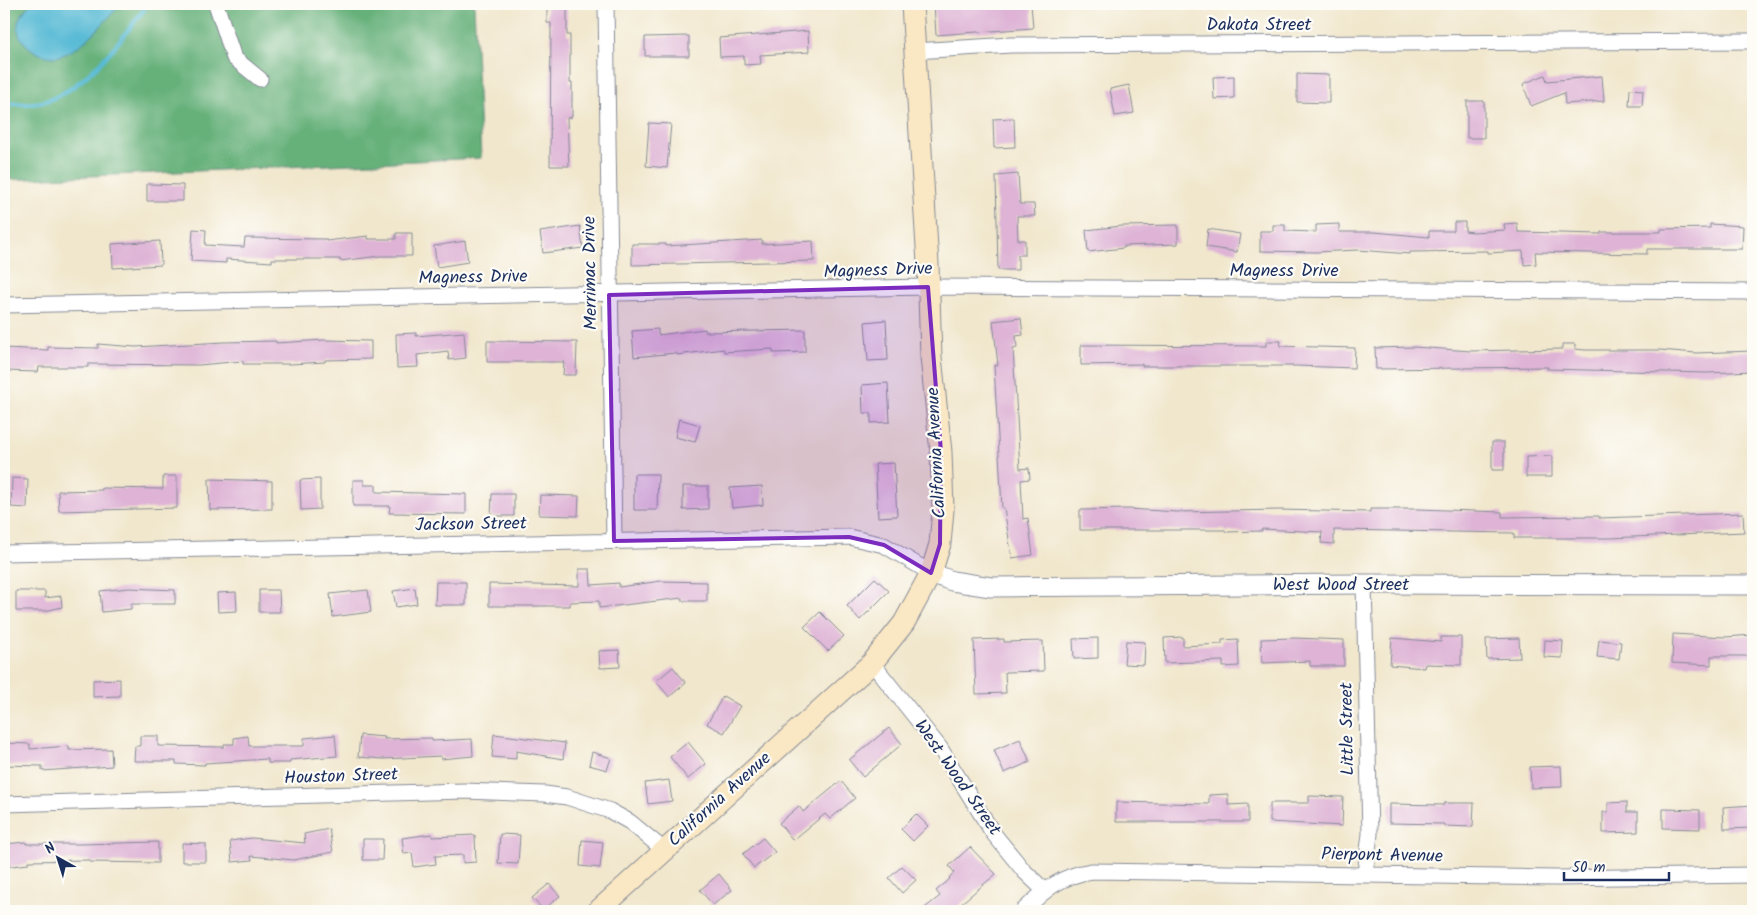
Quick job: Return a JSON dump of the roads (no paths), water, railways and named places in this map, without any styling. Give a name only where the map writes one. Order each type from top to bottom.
[{"type":"main road","name":"California Avenue","points":[[598,911],[872,663],[904,623],[931,573],[940,544],[943,510],[941,452],[931,357],[912,4]]},
{"type":"street","points":[[216,4],[234,58],[260,79]]},
{"type":"street","name":"Merrimac Drive","points":[[606,4],[614,541]]},
{"type":"street","name":"Dakota Street","points":[[915,51],[1010,45],[1753,41]]},
{"type":"street","name":"Magness Drive","points":[[4,305],[928,288],[1753,292]]},
{"type":"street","name":"Jackson Street","points":[[4,553],[849,537],[884,545],[931,573]]},
{"type":"street","name":"West Wood Street","points":[[931,573],[952,581],[991,587],[1364,584],[1753,585]]},
{"type":"street","name":"Little Street","points":[[1364,584],[1370,834],[1365,874]]},
{"type":"street","name":"West Wood Street","points":[[872,663],[940,748],[983,819],[1024,871],[1045,891]]},
{"type":"street","name":"Houston Street","points":[[4,804],[465,791],[545,794],[574,798],[610,811],[636,826],[664,850]]},
{"type":"street","name":"Pierpont Avenue","points":[[1023,911],[1045,891],[1071,874],[1092,871],[1557,878],[1753,875]]},
{"type":"water","points":[[30,4],[121,4],[86,41],[69,52],[53,57],[31,49],[20,37],[18,23]]},
{"type":"waterway","points":[[4,103],[28,104],[42,102],[58,96],[73,87],[102,61],[148,4]]}]
